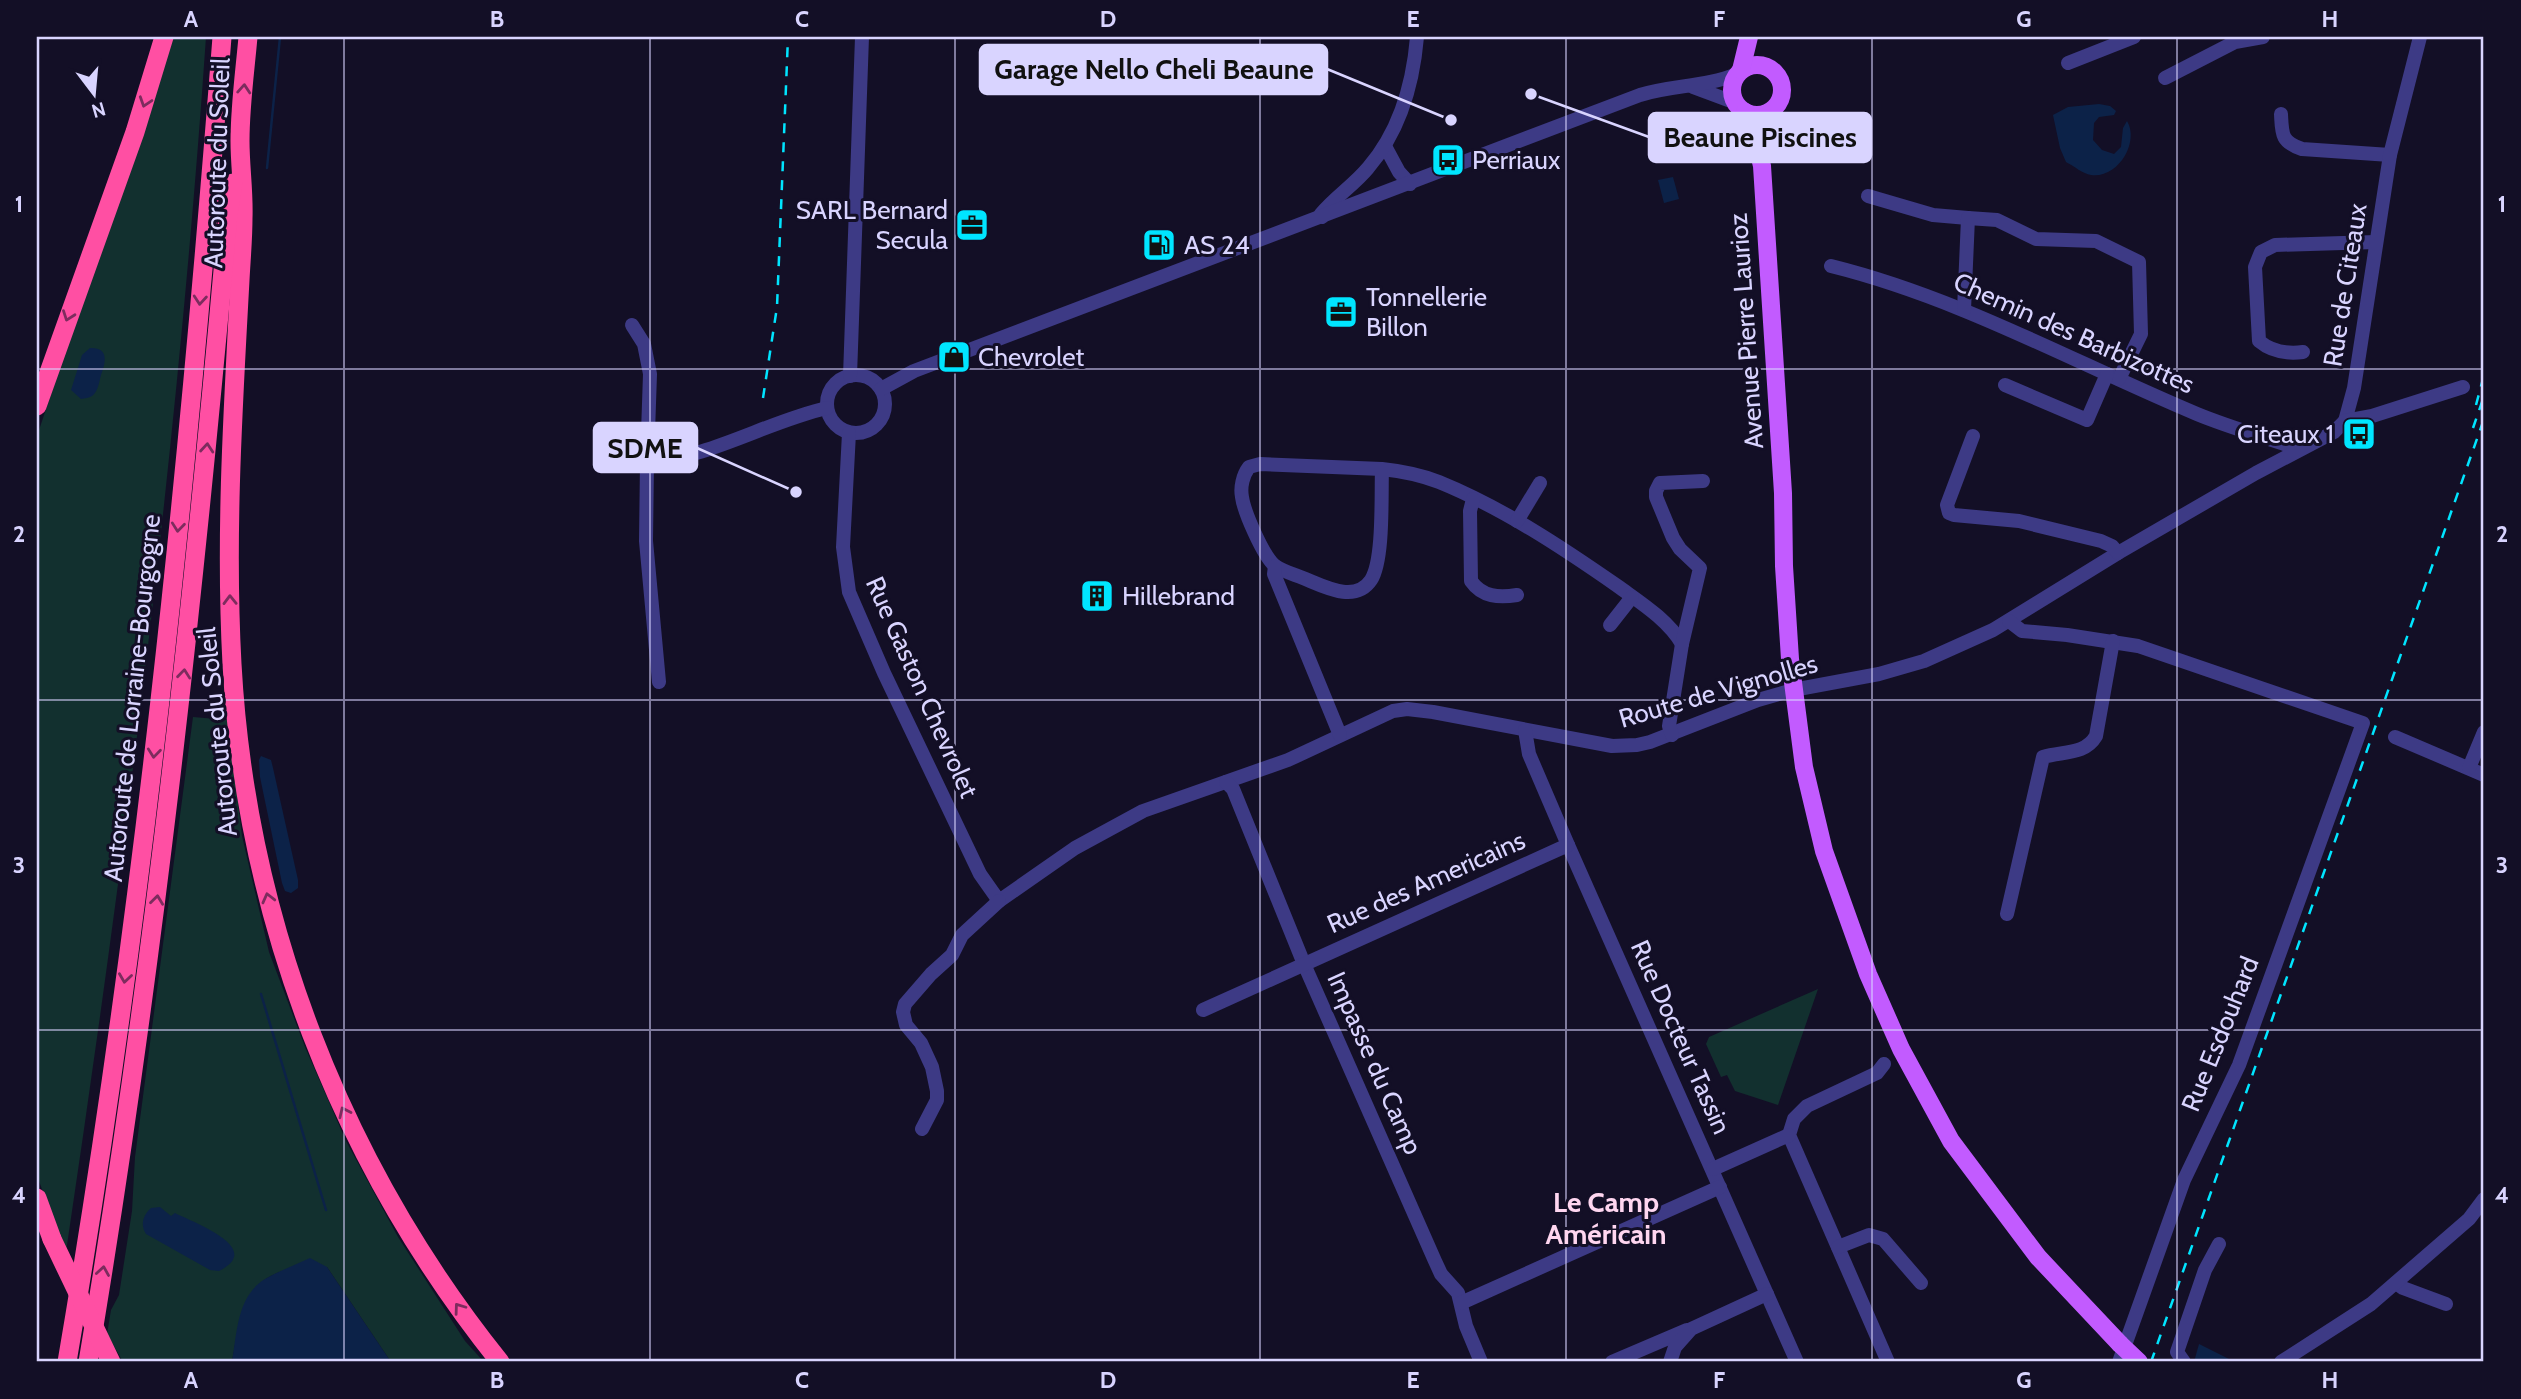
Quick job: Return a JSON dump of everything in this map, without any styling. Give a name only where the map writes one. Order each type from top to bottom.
[{"type":"highway","points":[[37,407],[135,132],[164,37]]},
{"type":"highway","name":"Autoroute de Lorraine-Bourgogne","points":[[67,1362],[113,1069],[152,768],[186,453],[222,37]]},
{"type":"highway","name":"Autoroute du Soleil","points":[[248,37],[240,141],[243,216],[232,448],[230,616],[239,744],[258,859],[298,1000],[346,1117],[411,1237],[454,1302],[500,1362]]},
{"type":"highway","name":"Autoroute de Lorraine-Bourgogne","points":[[89,1362],[132,1084],[162,863],[192,599],[228,215],[240,141]]},
{"type":"highway","points":[[37,1198],[52,1239],[111,1362]]},
{"type":"main road","points":[[1749,37],[1732,88],[1740,108],[1764,114],[1773,110],[1781,99],[1783,86],[1764,58],[1758,37]]},
{"type":"main road","points":[[1739,72],[1756,64],[1771,68]]},
{"type":"main road","name":"Avenue Pierre Laurioz","points":[[1740,108],[1754,132],[1762,166],[1783,494],[1784,566],[1814,813],[1824,851],[1868,974],[1901,1049],[1951,1141],[2038,1257],[2119,1353],[2139,1362]]},
{"type":"main road","name":"Avenue Pierre Laurioz","points":[[1762,166],[1766,131],[1773,110]]},
{"type":"street","points":[[850,376],[862,37]]},
{"type":"street","points":[[1322,218],[1321,214],[1350,187],[1385,146],[1409,91],[1417,37]]},
{"type":"street","points":[[2068,63],[2134,37]]},
{"type":"street","points":[[2165,78],[2235,39],[2263,37]]},
{"type":"street","name":"Rue de Citeaux","points":[[2345,421],[2353,397],[2390,155],[2420,37]]},
{"type":"street","points":[[881,389],[914,371],[1640,95],[1660,89],[1716,81],[1739,72]]},
{"type":"street","points":[[1689,86],[1740,108]]},
{"type":"street","points":[[2281,114],[2284,138],[2290,145],[2302,149],[2390,155]]},
{"type":"street","points":[[1385,146],[1398,172],[1410,184]]},
{"type":"street","points":[[1868,196],[1933,215],[1997,220],[2036,239],[2096,242],[2139,262],[2141,334],[2087,420],[2005,385]]},
{"type":"street","points":[[1965,310],[1968,218]]},
{"type":"street","points":[[2303,352],[2287,354],[2259,341],[2255,267],[2261,251],[2275,245],[2376,242]]},
{"type":"street","name":"Chemin des Barbizottes","points":[[1831,266],[1875,277],[1996,322],[2199,415],[2287,445],[2293,453]]},
{"type":"street","points":[[632,325],[644,344],[650,374],[646,541],[659,682]]},
{"type":"street","points":[[850,376],[867,377],[881,389],[885,408],[876,425],[859,433],[849,433],[834,424],[827,408],[827,400],[835,384],[850,376]]},
{"type":"street","name":"Route de Vignolles","points":[[922,1129],[937,1100],[937,1091],[932,1067],[921,1044],[906,1025],[903,1012],[905,1003],[952,955],[962,935],[1002,899],[1046,867],[1125,820],[1160,804],[1288,760],[1393,711],[1407,709],[1433,712],[1612,746],[1637,746],[1672,735],[1758,700],[1799,689],[1879,674],[1924,661],[2009,621],[2118,553],[2334,432],[2345,421],[2372,416],[2463,387]]},
{"type":"street","points":[[647,463],[698,454],[804,413],[827,408]]},
{"type":"street","name":"Rue Gaston Chevrolet","points":[[849,433],[843,547],[849,592],[884,673],[979,874],[1002,899]]},
{"type":"street","points":[[1973,436],[1947,505],[1950,513],[2019,521],[2101,541],[2112,546],[2118,553]]},
{"type":"street","points":[[1382,469],[1378,559],[1373,577],[1364,588],[1350,592],[1331,590],[1275,566],[1262,548],[1241,497],[1241,488],[1250,467],[1260,464],[1382,469],[1400,471],[1438,482],[1517,522],[1590,567],[1632,597],[1667,625],[1682,644]]},
{"type":"street","points":[[1672,735],[1669,726],[1682,644],[1700,568],[1680,549],[1673,538],[1656,491],[1660,483],[1703,481]]},
{"type":"street","points":[[1517,522],[1540,482]]},
{"type":"street","points":[[1473,499],[1470,511],[1471,581],[1480,591],[1489,594],[1503,597],[1517,595]]},
{"type":"street","points":[[1275,566],[1274,574],[1339,735]]},
{"type":"street","points":[[1610,625],[1632,597]]},
{"type":"street","points":[[2007,914],[2043,757],[2091,744],[2096,736],[2113,641],[2021,631],[2009,621]]},
{"type":"street","name":"Rue Esdouhard","points":[[2113,641],[2138,646],[2216,671],[2362,723],[2239,1065],[2184,1180],[2119,1353]]},
{"type":"street","name":"Rue Docteur Tassin","points":[[1525,730],[1529,754],[1568,845],[1797,1362]]},
{"type":"street","points":[[2469,768],[2484,732]]},
{"type":"street","points":[[2395,737],[2484,775]]},
{"type":"street","name":"Impasse du Camp","points":[[1226,782],[1233,789],[1304,964],[1434,1261],[1458,1293],[1466,1326],[1481,1362]]},
{"type":"street","name":"Rue des Americains","points":[[1203,1010],[1568,845]]},
{"type":"street","points":[[1884,1064],[1877,1073],[1807,1106],[1794,1119],[1789,1135],[1888,1362]]},
{"type":"street","points":[[1713,1169],[1789,1135]]},
{"type":"street","points":[[1461,1303],[1720,1187]]},
{"type":"street","points":[[2281,1362],[2371,1304],[2469,1219],[2484,1199]]},
{"type":"street","points":[[1838,1247],[1861,1237],[1877,1236],[1889,1243],[1921,1283]]},
{"type":"street","points":[[2184,1362],[2177,1352],[2205,1269],[2219,1244]]},
{"type":"street","points":[[2396,1283],[2446,1304]]},
{"type":"street","points":[[1612,1362],[1767,1294]]},
{"type":"street","points":[[1670,1362],[1675,1347],[1691,1329]]},
{"type":"green space","points":[[171,37],[206,37],[181,341],[129,798],[66,1252],[37,1176],[37,436]]},
{"type":"green space","points":[[193,717],[228,720],[242,836],[269,952],[305,1047],[346,1141],[398,1237],[465,1341],[484,1362],[391,1362],[327,1267],[283,1271],[258,1286],[244,1308],[232,1362],[123,1362],[107,1334],[111,1310],[119,1295],[132,1211],[135,1157]]},
{"type":"green space","points":[[1818,989],[1778,1105],[1735,1091],[1727,1075],[1721,1077],[1706,1044],[1709,1037]]},
{"type":"water","points":[[2099,104],[2110,106],[2116,111],[2114,115],[2099,117],[2094,123],[2093,140],[2102,150],[2114,154],[2121,147],[2123,128],[2127,121],[2131,139],[2124,158],[2117,165],[2101,175],[2091,175],[2066,162],[2053,115],[2068,107]]},
{"type":"water","points":[[1673,177],[1679,199],[1664,203],[1658,180]]},
{"type":"water","points":[[90,348],[96,348],[103,353],[104,365],[96,392],[91,397],[81,399],[71,390],[82,355]]},
{"type":"water","points":[[261,756],[271,760],[298,880],[298,888],[291,893],[285,891],[282,883],[260,777]]},
{"type":"water","points":[[160,1207],[171,1216],[175,1213],[221,1237],[230,1245],[234,1254],[231,1262],[219,1271],[210,1270],[146,1234],[143,1227],[144,1217],[151,1208]]},
{"type":"water","points":[[310,1258],[327,1267],[391,1362],[232,1362],[237,1327],[249,1295],[265,1279]]},
{"type":"water","points":[[2199,1344],[2235,1362],[2194,1362]]},
{"type":"waterway","points":[[267,168],[280,37]]},
{"type":"waterway","points":[[261,994],[326,1210]]},
{"type":"railway","points":[[763,398],[777,307],[788,37]]},
{"type":"railway","points":[[2476,405],[2484,375]]},
{"type":"railway","points":[[2473,428],[2484,396]]},
{"type":"railway","points":[[2151,1362],[2484,419]]},
{"type":"place","name":"Beaune Piscines","points":[[1531,94]]},
{"type":"place","name":"Garage Nello Cheli Beaune","points":[[1451,120]]},
{"type":"place","name":"Perriaux","points":[[1448,160]]},
{"type":"place","name":"SARL Bernard Secula","points":[[972,225]]},
{"type":"place","name":"AS 24","points":[[1159,245]]},
{"type":"place","name":"Tonnellerie Billon","points":[[1341,312]]},
{"type":"place","name":"Chevrolet","points":[[954,357]]},
{"type":"place","name":"Citeaux 1","points":[[2359,434]]},
{"type":"place","name":"SDME","points":[[796,492]]},
{"type":"place","name":"Hillebrand","points":[[1097,596]]},
{"type":"district","name":"Le Camp Américain","points":[[1606,1218]]}]
